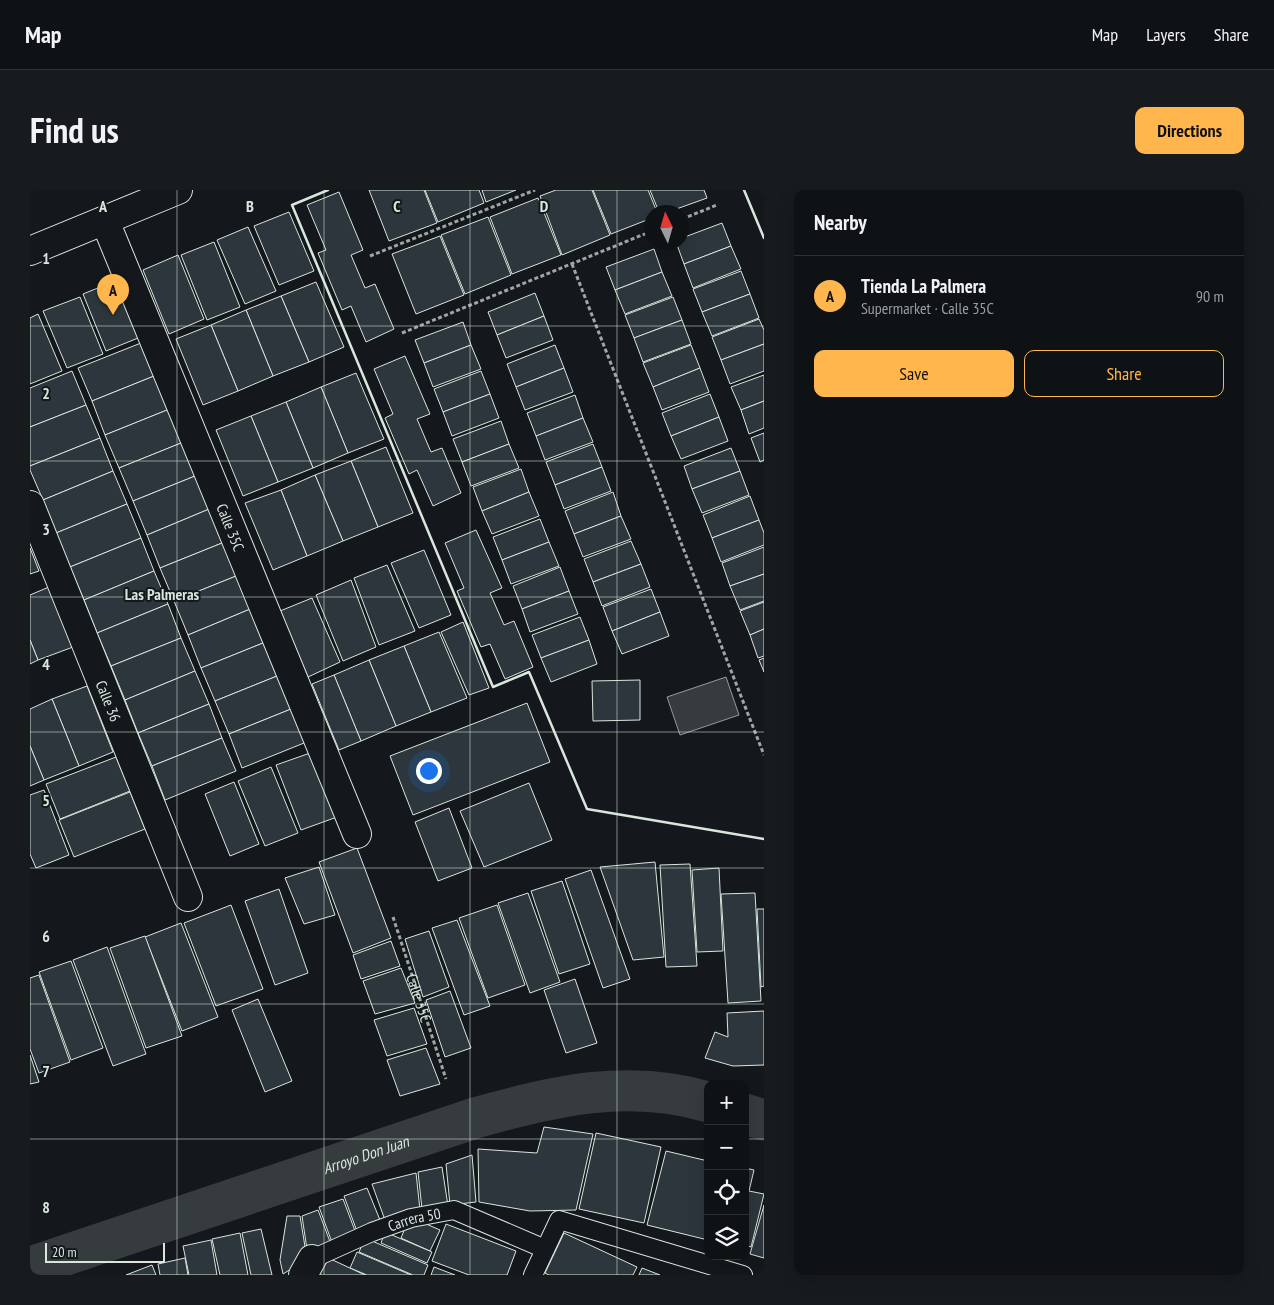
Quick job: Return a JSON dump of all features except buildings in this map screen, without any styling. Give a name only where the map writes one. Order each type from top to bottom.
[{"type":"street","points":[[30,252],[178,190]]},
{"type":"street","name":"Calle 35C","points":[[105,221],[357,834]]},
{"type":"street","name":"Calle 36","points":[[30,505],[188,897]]},
{"type":"lane","name":"Carrera 50","points":[[308,1267],[372,1232],[411,1218],[454,1210],[545,1249]]},
{"type":"lane","points":[[533,1275],[559,1220],[743,1275]]},
{"type":"path","points":[[370,256],[535,190]]},
{"type":"path","points":[[689,216],[717,205]]},
{"type":"path","points":[[402,333],[644,235]]},
{"type":"path","points":[[572,264],[764,755]]},
{"type":"path","name":"Calle 35C","points":[[393,917],[446,1079]]},
{"type":"shaded area","points":[[726,677],[739,715],[680,735],[667,697]]},
{"type":"waterway","name":"Arroyo Don Juan","points":[[30,1267],[475,1118],[504,1110],[562,1097],[620,1091],[649,1091],[704,1101]]},
{"type":"waterway","name":"Arroyo Don Juan","points":[[749,1115],[764,1120]]},
{"type":"wall","points":[[328,190],[292,205],[493,687],[529,672],[587,809],[764,839]]},
{"type":"wall","points":[[744,190],[764,238]]},
{"type":"place","name":"Tienda La Palmera","points":[[113,315]]},
{"type":"district","name":"Las Palmeras","points":[[162,594]]}]
